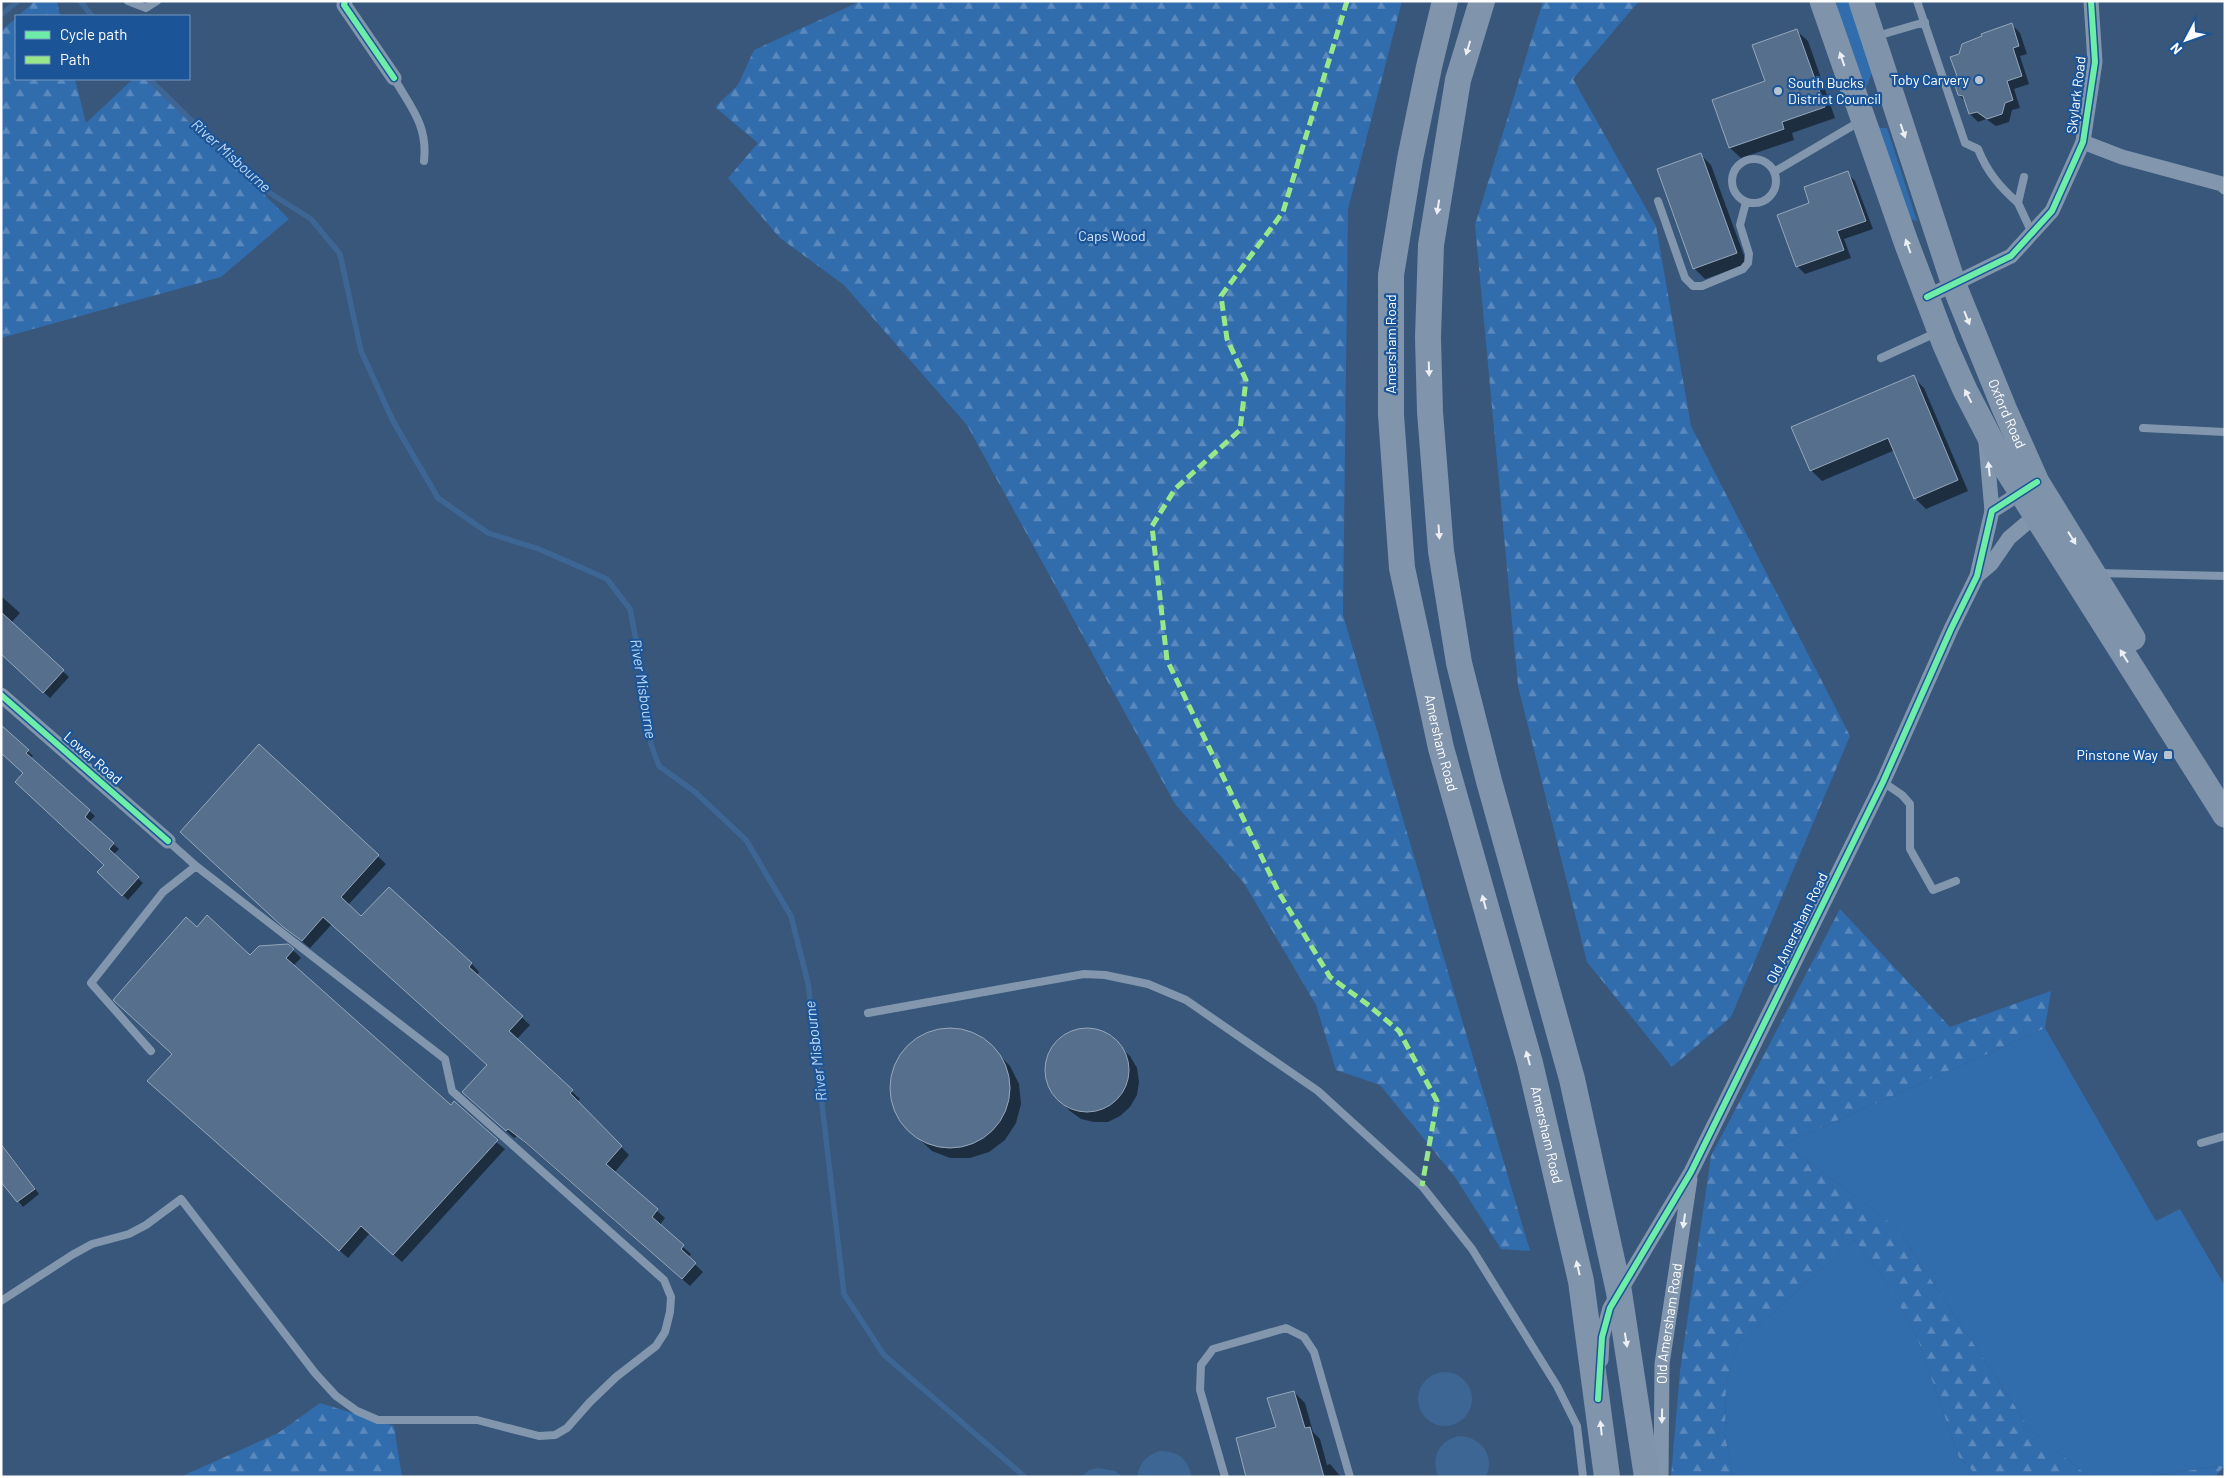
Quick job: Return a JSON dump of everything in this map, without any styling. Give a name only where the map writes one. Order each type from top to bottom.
[{"type":"highway","name":"Amersham Road","points":[[1445,1],[1412,150],[1391,275],[1391,415],[1402,568],[1441,748],[1530,1063],[1581,1281],[1607,1477]]},
{"type":"highway","points":[[1482,1],[1458,80],[1432,245],[1428,338],[1430,412],[1441,551],[1459,662],[1489,781],[1572,1079],[1619,1292],[1647,1477]]},
{"type":"main road","points":[[1822,1],[1926,297],[1965,390],[1984,427],[2029,487]]},
{"type":"main road","name":"Oxford Road","points":[[1861,1],[1954,284],[2004,408],[2029,487],[2043,509],[2094,573],[2225,793]]},
{"type":"main road","points":[[1863,119],[1890,94]]},
{"type":"main road","points":[[2043,509],[2225,815]]},
{"type":"street","points":[[345,1],[344,5],[394,78]]},
{"type":"street","name":"Skylark Road","points":[[1926,297],[2011,256],[2052,210],[2083,142],[2095,62],[2091,1]]},
{"type":"street","points":[[2083,142],[2122,157],[2222,184],[2225,187]]},
{"type":"street","name":"Old Amersham Road","points":[[1598,1399],[1602,1337],[1610,1308],[1691,1172],[1883,782],[1951,629],[1977,576],[1992,511],[1984,427]]},
{"type":"street","points":[[1992,511],[2029,487]]},
{"type":"street","name":"Old Amersham Road","points":[[1977,576],[1991,564],[2009,538],[2043,509]]},
{"type":"street","name":"Lower Road","points":[[1,694],[168,841]]},
{"type":"street","name":"Old Amersham Road","points":[[1661,1477],[1662,1364],[1691,1172]]},
{"type":"lane","points":[[128,1],[146,8],[157,1]]},
{"type":"lane","points":[[1918,1],[1965,143],[1978,149],[1984,165],[1996,182],[2018,203],[2032,233]]},
{"type":"lane","points":[[1873,38],[1924,22]]},
{"type":"lane","points":[[394,78],[420,122],[426,142],[424,160]]},
{"type":"lane","points":[[1774,172],[1863,119]]},
{"type":"lane","points":[[1752,159],[1759,160],[1766,163],[1774,172],[1776,181],[1772,194],[1761,202],[1746,202],[1740,198],[1732,185],[1734,171],[1739,165],[1752,159]]},
{"type":"lane","points":[[2018,203],[2024,177]]},
{"type":"lane","points":[[1658,201],[1685,278],[1692,286],[1702,286],[1743,269],[1748,263],[1749,254],[1740,225],[1746,202]]},
{"type":"lane","points":[[1881,358],[1940,331]]},
{"type":"lane","points":[[2143,428],[2225,432]]},
{"type":"lane","points":[[2094,573],[2225,576]]},
{"type":"lane","points":[[1883,782],[1902,795],[1910,804],[1910,849],[1933,890],[1956,881]]},
{"type":"lane","points":[[1,1301],[72,1254],[92,1244],[129,1234],[146,1225],[180,1198],[315,1373],[343,1401],[357,1411],[378,1420],[477,1420],[539,1436],[555,1434],[567,1428],[616,1377],[656,1346],[665,1332],[670,1312],[670,1297],[664,1280],[452,1091],[445,1059],[196,866],[168,841]]},
{"type":"lane","points":[[151,1051],[91,983],[163,892],[196,866]]},
{"type":"lane","points":[[868,1013],[1084,974],[1105,975],[1148,984],[1186,1000],[1318,1090],[1422,1186],[1472,1249],[1557,1386],[1577,1426],[1584,1477]]},
{"type":"lane","points":[[2201,1143],[2225,1136]]},
{"type":"lane","points":[[1224,1477],[1200,1390],[1201,1364],[1213,1349],[1286,1328],[1304,1337],[1314,1352],[1350,1477]]},
{"type":"green space","points":[[35,1],[57,1],[60,15],[19,15]]},
{"type":"green space","name":"Caps Wood","points":[[861,1],[1402,1],[1348,209],[1343,615],[1530,1251],[1501,1249],[1455,1177],[1380,1085],[1336,1070],[1316,1005],[1244,883],[1175,804],[967,425],[844,285],[780,238],[728,178],[758,143],[715,107],[738,85],[754,50]]},
{"type":"green space","points":[[1543,1],[1639,1],[1573,79],[1656,226],[1691,426],[1850,736],[1731,1017],[1672,1067],[1587,962],[1518,686],[1475,225]]},
{"type":"green space","points":[[1836,1],[1852,1],[1874,68],[1865,90],[1852,66]]},
{"type":"green space","points":[[15,19],[15,80],[75,80],[86,123],[132,80],[148,80],[289,219],[221,277],[1,338],[1,31]]},
{"type":"green space","points":[[1875,128],[1887,128],[1917,221],[1908,218]]},
{"type":"green space","points":[[1840,909],[1950,1027],[2051,991],[2045,1028],[1784,1144],[1896,1227],[2030,1429],[2089,1477],[1978,1477],[1959,1457],[1916,1334],[1881,1273],[1854,1240],[1738,1344],[1726,1384],[1725,1435],[1733,1477],[1671,1477],[1680,1371],[1711,1156]]},
{"type":"green space","points":[[2045,1028],[2156,1221],[2180,1209],[2225,1286],[2225,1465],[2146,1477],[2089,1477],[2030,1429],[1896,1227],[1784,1144]]},
{"type":"green space","points":[[1854,1240],[1881,1273],[1916,1334],[1959,1457],[1978,1477],[1733,1477],[1725,1435],[1726,1384],[1738,1344]]},
{"type":"green space","points":[[320,1403],[394,1426],[402,1477],[180,1477],[278,1433]]},
{"type":"green space","points":[[2225,1465],[2215,1477],[2146,1477]]},
{"type":"shaded area","points":[[1440,1372],[1450,1372],[1460,1376],[1468,1384],[1472,1399],[1468,1414],[1460,1422],[1450,1426],[1440,1426],[1430,1422],[1422,1414],[1418,1404],[1418,1394],[1422,1384],[1430,1376]]},
{"type":"shaded area","points":[[1458,1436],[1473,1439],[1484,1448],[1489,1461],[1486,1477],[1438,1476],[1435,1463],[1438,1451],[1445,1442]]},
{"type":"shaded area","points":[[1160,1451],[1177,1454],[1181,1457],[1188,1465],[1192,1477],[1137,1477],[1144,1460]]},
{"type":"shaded area","points":[[1098,1468],[1115,1471],[1123,1477],[1081,1477],[1089,1470]]},
{"type":"building","points":[[2012,23],[2019,46],[2013,48],[2022,76],[2007,81],[2013,100],[2005,103],[2002,114],[1987,119],[1977,112],[1969,114],[1963,96],[1958,95],[1953,79],[1957,76],[1950,57],[1959,54],[1962,44],[1982,36],[1981,34]]},
{"type":"building","name":"South Bucks District Council","points":[[1797,29],[1825,107],[1782,122],[1784,129],[1729,148],[1712,100],[1765,81],[1752,45]]},
{"type":"building","points":[[1701,153],[1737,253],[1693,269],[1657,169]]},
{"type":"building","points":[[1848,171],[1866,221],[1837,231],[1844,250],[1796,267],[1777,215],[1809,203],[1804,187]]},
{"type":"building","points":[[1914,375],[1958,480],[1914,499],[1888,438],[1810,471],[1791,427]]},
{"type":"building","points":[[1,612],[64,670],[43,693],[1,654]]},
{"type":"building","points":[[1,725],[29,750],[26,753],[90,810],[85,817],[114,843],[109,849],[139,877],[122,896],[97,872],[104,865],[15,782],[23,773],[1,753]]},
{"type":"building","points":[[259,744],[379,855],[341,897],[361,916],[389,887],[472,963],[469,967],[523,1016],[509,1031],[573,1090],[570,1093],[622,1146],[606,1164],[658,1209],[652,1217],[684,1245],[681,1249],[696,1263],[682,1279],[525,1142],[508,1129],[506,1131],[462,1092],[487,1065],[323,917],[302,941],[283,927],[180,832]]},
{"type":"building","points":[[207,915],[250,955],[259,946],[288,944],[294,949],[286,958],[451,1105],[454,1101],[498,1140],[393,1255],[361,1226],[339,1251],[147,1081],[172,1054],[113,1000],[186,917],[197,927]]},
{"type":"building","points":[[950,1028],[973,1033],[983,1038],[992,1046],[1000,1055],[1005,1065],[1010,1088],[1005,1111],[1000,1121],[992,1130],[983,1138],[973,1143],[950,1148],[927,1143],[917,1138],[908,1130],[900,1121],[895,1111],[890,1088],[895,1065],[900,1055],[908,1046],[917,1038],[927,1033]]},
{"type":"building","points":[[1087,1028],[1110,1035],[1122,1047],[1129,1070],[1122,1093],[1110,1105],[1087,1112],[1064,1105],[1052,1093],[1045,1070],[1052,1047],[1064,1035]]},
{"type":"building","points":[[1,1144],[35,1189],[17,1202],[1,1182]]},
{"type":"building","points":[[1294,1391],[1305,1428],[1310,1427],[1324,1477],[1246,1477],[1236,1438],[1276,1427],[1267,1398]]},
{"type":"waterway","name":"River Misbourne","points":[[1,15],[18,1]]},
{"type":"waterway","name":"River Misbourne","points":[[80,1],[91,15]]},
{"type":"waterway","name":"River Misbourne","points":[[150,80],[259,186],[311,219],[340,254],[361,351],[393,421],[438,498],[488,533],[539,549],[607,579],[630,609],[643,675],[651,744],[659,766],[695,792],[746,840],[791,916],[808,983],[844,1294],[884,1355],[1025,1477]]},
{"type":"marked path","points":[[1347,1],[1283,212],[1221,296],[1227,339],[1246,380],[1240,430],[1175,489],[1152,526],[1167,660],[1279,893],[1330,977],[1367,1004],[1399,1031],[1437,1101],[1422,1186]]},
{"type":"cycle path","points":[[345,1],[344,5],[394,78]]},
{"type":"cycle path","points":[[1927,297],[2011,256],[2052,211],[2083,142],[2095,62],[2091,1]]},
{"type":"cycle path","points":[[1598,1399],[1602,1337],[1610,1308],[1691,1172],[1883,782],[1951,629],[1977,576],[1992,511],[2037,482]]},
{"type":"cycle path","points":[[1,695],[168,841]]},
{"type":"place","name":"Toby Carvery","points":[[1979,80]]},
{"type":"place","name":"South Bucks District Council","points":[[1778,91]]},
{"type":"place","name":"Pinstone Way","points":[[2168,755]]}]
